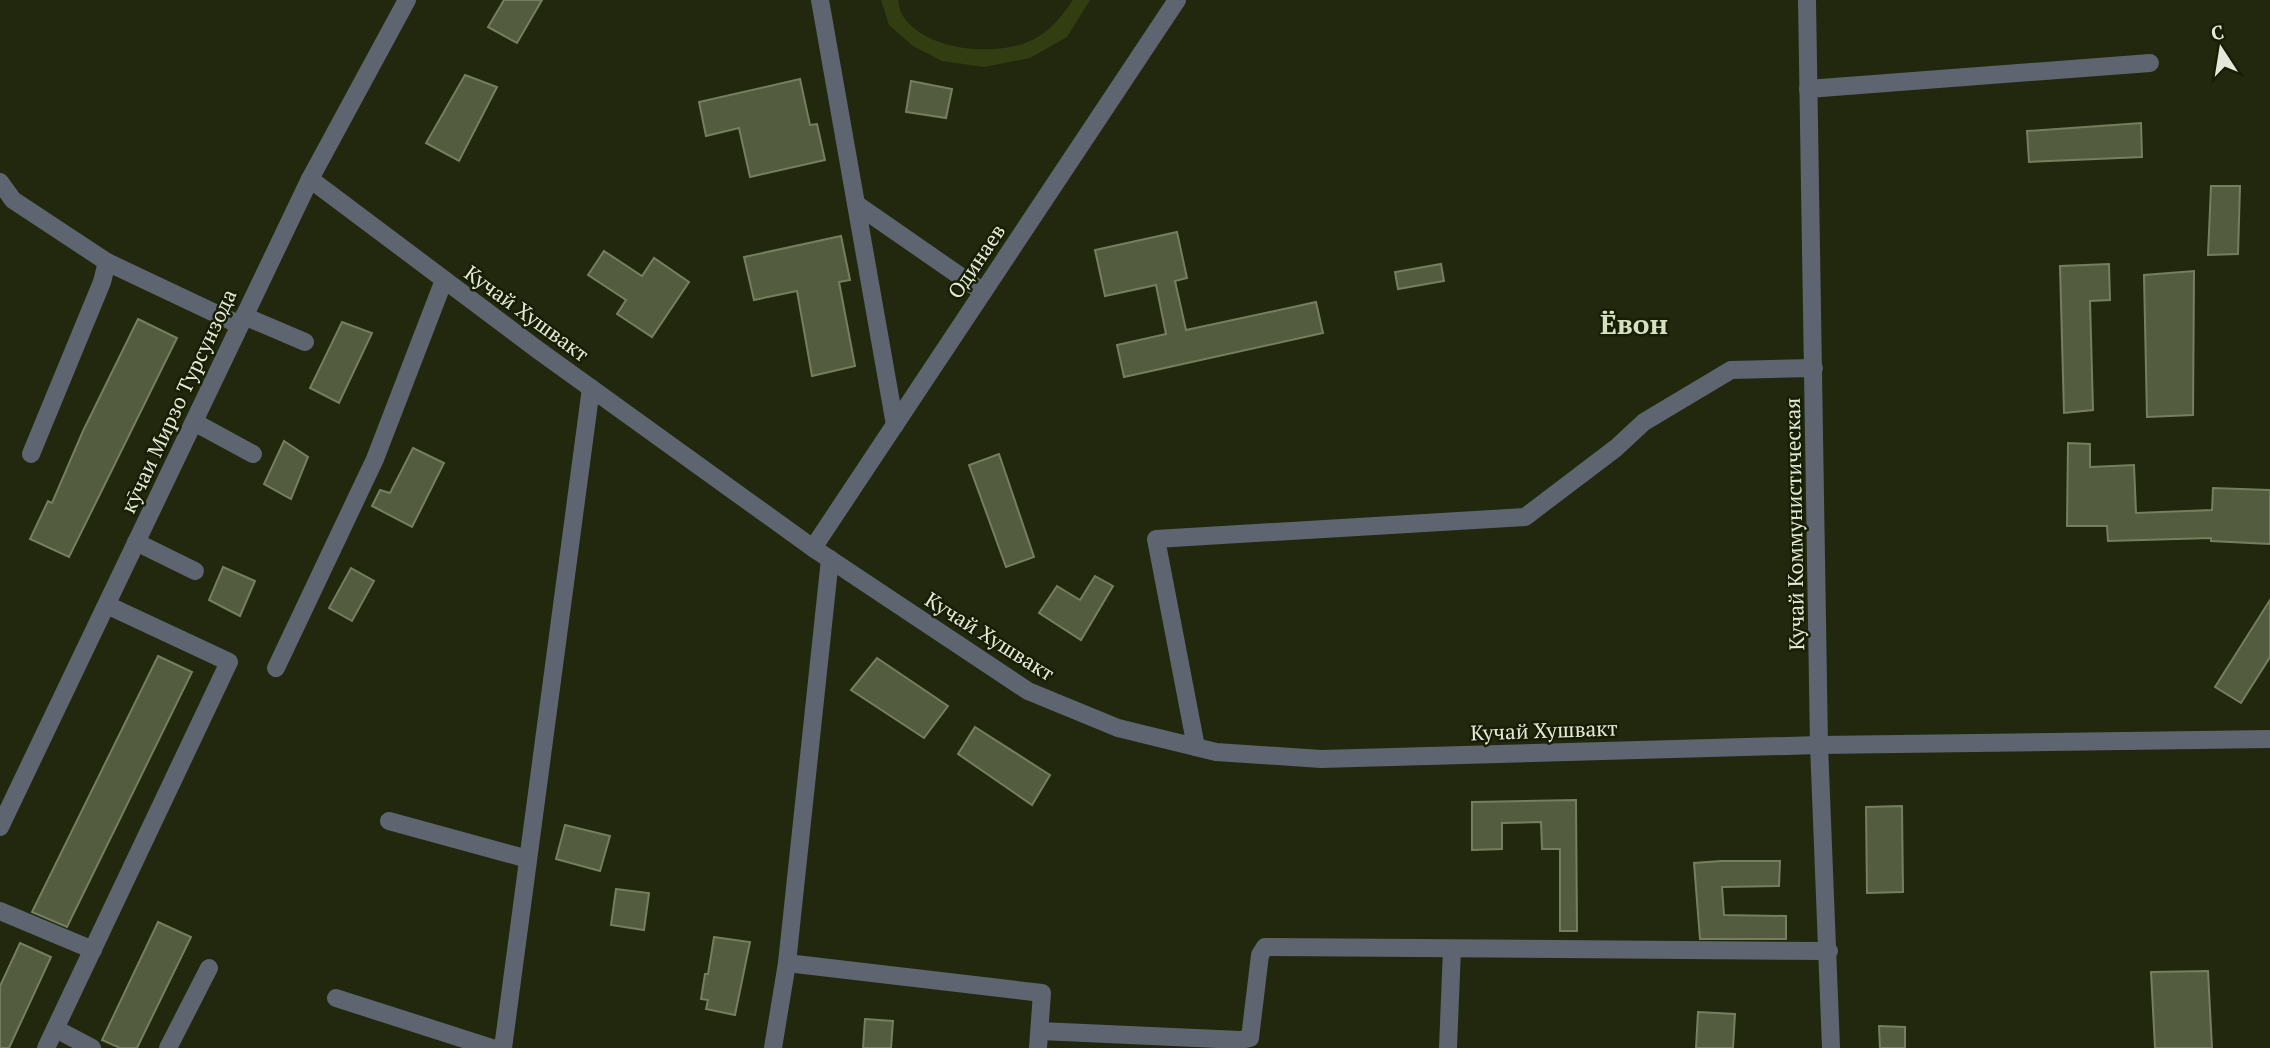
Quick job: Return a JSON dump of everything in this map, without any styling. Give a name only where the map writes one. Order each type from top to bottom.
[{"type":"street","name":"кӯчаи Мирзо Турсунзода","points":[[0,827],[310,179],[407,0]]},
{"type":"street","points":[[820,0],[895,425]]},
{"type":"street","name":"Одинаев","points":[[814,548],[1177,0]]},
{"type":"street","name":"Кучай Коммунистическая","points":[[1807,0],[1819,744],[1831,1048]]},
{"type":"street","points":[[1808,89],[2151,63]]},
{"type":"street","name":"Кучай Хушвакт","points":[[310,179],[591,388],[830,559],[1028,691],[1118,728],[1216,752],[1321,759],[1819,744],[2270,739]]},
{"type":"street","points":[[0,182],[13,200],[107,262],[242,321],[305,342]]},
{"type":"street","points":[[856,204],[983,292]]},
{"type":"street","points":[[31,454],[102,282],[107,262]]},
{"type":"street","points":[[276,667],[374,459],[444,280]]},
{"type":"street","points":[[1196,747],[1156,539],[1525,517],[1616,448],[1644,422],[1731,370],[1814,368]]},
{"type":"street","points":[[503,1048],[591,388]]},
{"type":"street","points":[[194,422],[253,454]]},
{"type":"street","points":[[136,542],[195,571]]},
{"type":"street","points":[[773,1048],[787,963],[830,559]]},
{"type":"street","points":[[46,1048],[229,662],[107,605]]},
{"type":"street","points":[[389,821],[528,859]]},
{"type":"street","points":[[0,911],[93,950]]},
{"type":"street","points":[[787,963],[1042,993],[1039,1039],[1240,1040],[1250,1038],[1260,955],[1265,947],[1829,951]]},
{"type":"street","points":[[1448,1048],[1452,949]]},
{"type":"street","points":[[168,1048],[209,968]]},
{"type":"street","points":[[336,998],[492,1048]]},
{"type":"street","points":[[56,1029],[92,1048]]},
{"type":"green space","points":[[881,0],[898,0],[903,16],[913,27],[942,43],[994,49],[1033,40],[1052,26],[1073,0],[1090,0],[1067,37],[1030,58],[984,67],[942,61],[913,46],[889,25]]},
{"type":"building","points":[[504,0],[542,0],[517,43],[488,27]]},
{"type":"building","points":[[465,75],[497,87],[459,161],[426,143]]},
{"type":"building","points":[[800,79],[810,125],[817,124],[825,160],[750,177],[739,128],[706,136],[699,102]]},
{"type":"building","points":[[911,81],[952,89],[946,118],[906,112]]},
{"type":"building","points":[[2141,123],[2142,157],[2029,162],[2027,131]]},
{"type":"building","points":[[2211,186],[2240,186],[2238,254],[2208,255]]},
{"type":"building","points":[[1177,232],[1187,278],[1175,281],[1186,330],[1316,302],[1323,333],[1124,377],[1117,345],[1166,334],[1156,285],[1105,296],[1095,250]]},
{"type":"building","points":[[841,236],[850,280],[839,282],[855,366],[812,376],[797,291],[754,300],[744,257]]},
{"type":"building","points":[[604,251],[642,276],[654,258],[689,282],[652,337],[617,314],[626,300],[588,275]]},
{"type":"building","points":[[1441,264],[1444,281],[1398,289],[1395,272]]},
{"type":"building","points":[[2109,264],[2110,300],[2090,301],[2093,410],[2064,413],[2060,266]]},
{"type":"building","points":[[2194,271],[2193,415],[2147,417],[2144,275]]},
{"type":"building","points":[[138,319],[177,338],[69,557],[30,539],[48,501],[52,503],[83,431]]},
{"type":"building","points":[[342,322],[372,333],[339,403],[310,388]]},
{"type":"building","points":[[284,441],[308,457],[291,499],[264,484]]},
{"type":"building","points":[[2068,443],[2090,444],[2090,467],[2134,465],[2136,513],[2212,510],[2213,488],[2270,490],[2270,544],[2211,541],[2211,538],[2108,541],[2107,526],[2067,526]]},
{"type":"building","points":[[413,448],[444,463],[412,527],[372,506],[380,490],[390,493]]},
{"type":"building","points":[[999,454],[1034,557],[1006,567],[969,465]]},
{"type":"building","points":[[223,567],[255,581],[240,616],[209,600]]},
{"type":"building","points":[[351,568],[374,581],[352,621],[329,608]]},
{"type":"building","points":[[1095,576],[1113,586],[1081,640],[1039,613],[1057,586],[1080,600]]},
{"type":"building","points":[[2270,600],[2270,657],[2241,703],[2215,687]]},
{"type":"building","points":[[158,656],[192,672],[67,927],[32,912]]},
{"type":"building","points":[[877,658],[948,706],[924,738],[851,690]]},
{"type":"building","points":[[975,727],[1050,775],[1032,805],[958,754]]},
{"type":"building","points":[[1576,800],[1577,931],[1560,931],[1560,849],[1542,849],[1541,822],[1502,823],[1502,849],[1472,850],[1472,802]]},
{"type":"building","points":[[1902,806],[1903,892],[1867,893],[1866,807]]},
{"type":"building","points":[[565,825],[610,836],[600,871],[556,859]]},
{"type":"building","points":[[1780,861],[1779,886],[1722,887],[1724,915],[1786,916],[1786,939],[1700,939],[1694,863]]},
{"type":"building","points":[[616,889],[649,893],[644,930],[611,925]]},
{"type":"building","points":[[158,922],[191,937],[137,1048],[120,1048],[102,1040]]},
{"type":"building","points":[[714,937],[750,942],[735,1015],[706,1009],[708,1000],[701,999]]},
{"type":"building","points":[[20,943],[51,957],[9,1048],[0,1048],[0,986]]},
{"type":"building","points":[[2208,971],[2212,1048],[2155,1048],[2151,972]]},
{"type":"building","points":[[1698,1012],[1735,1014],[1733,1048],[1696,1048]]},
{"type":"building","points":[[865,1019],[893,1021],[891,1048],[863,1048]]},
{"type":"building","points":[[1879,1026],[1905,1027],[1905,1048],[1880,1048]]},
{"type":"district","name":"Ёвон","points":[[1634,323]]}]
